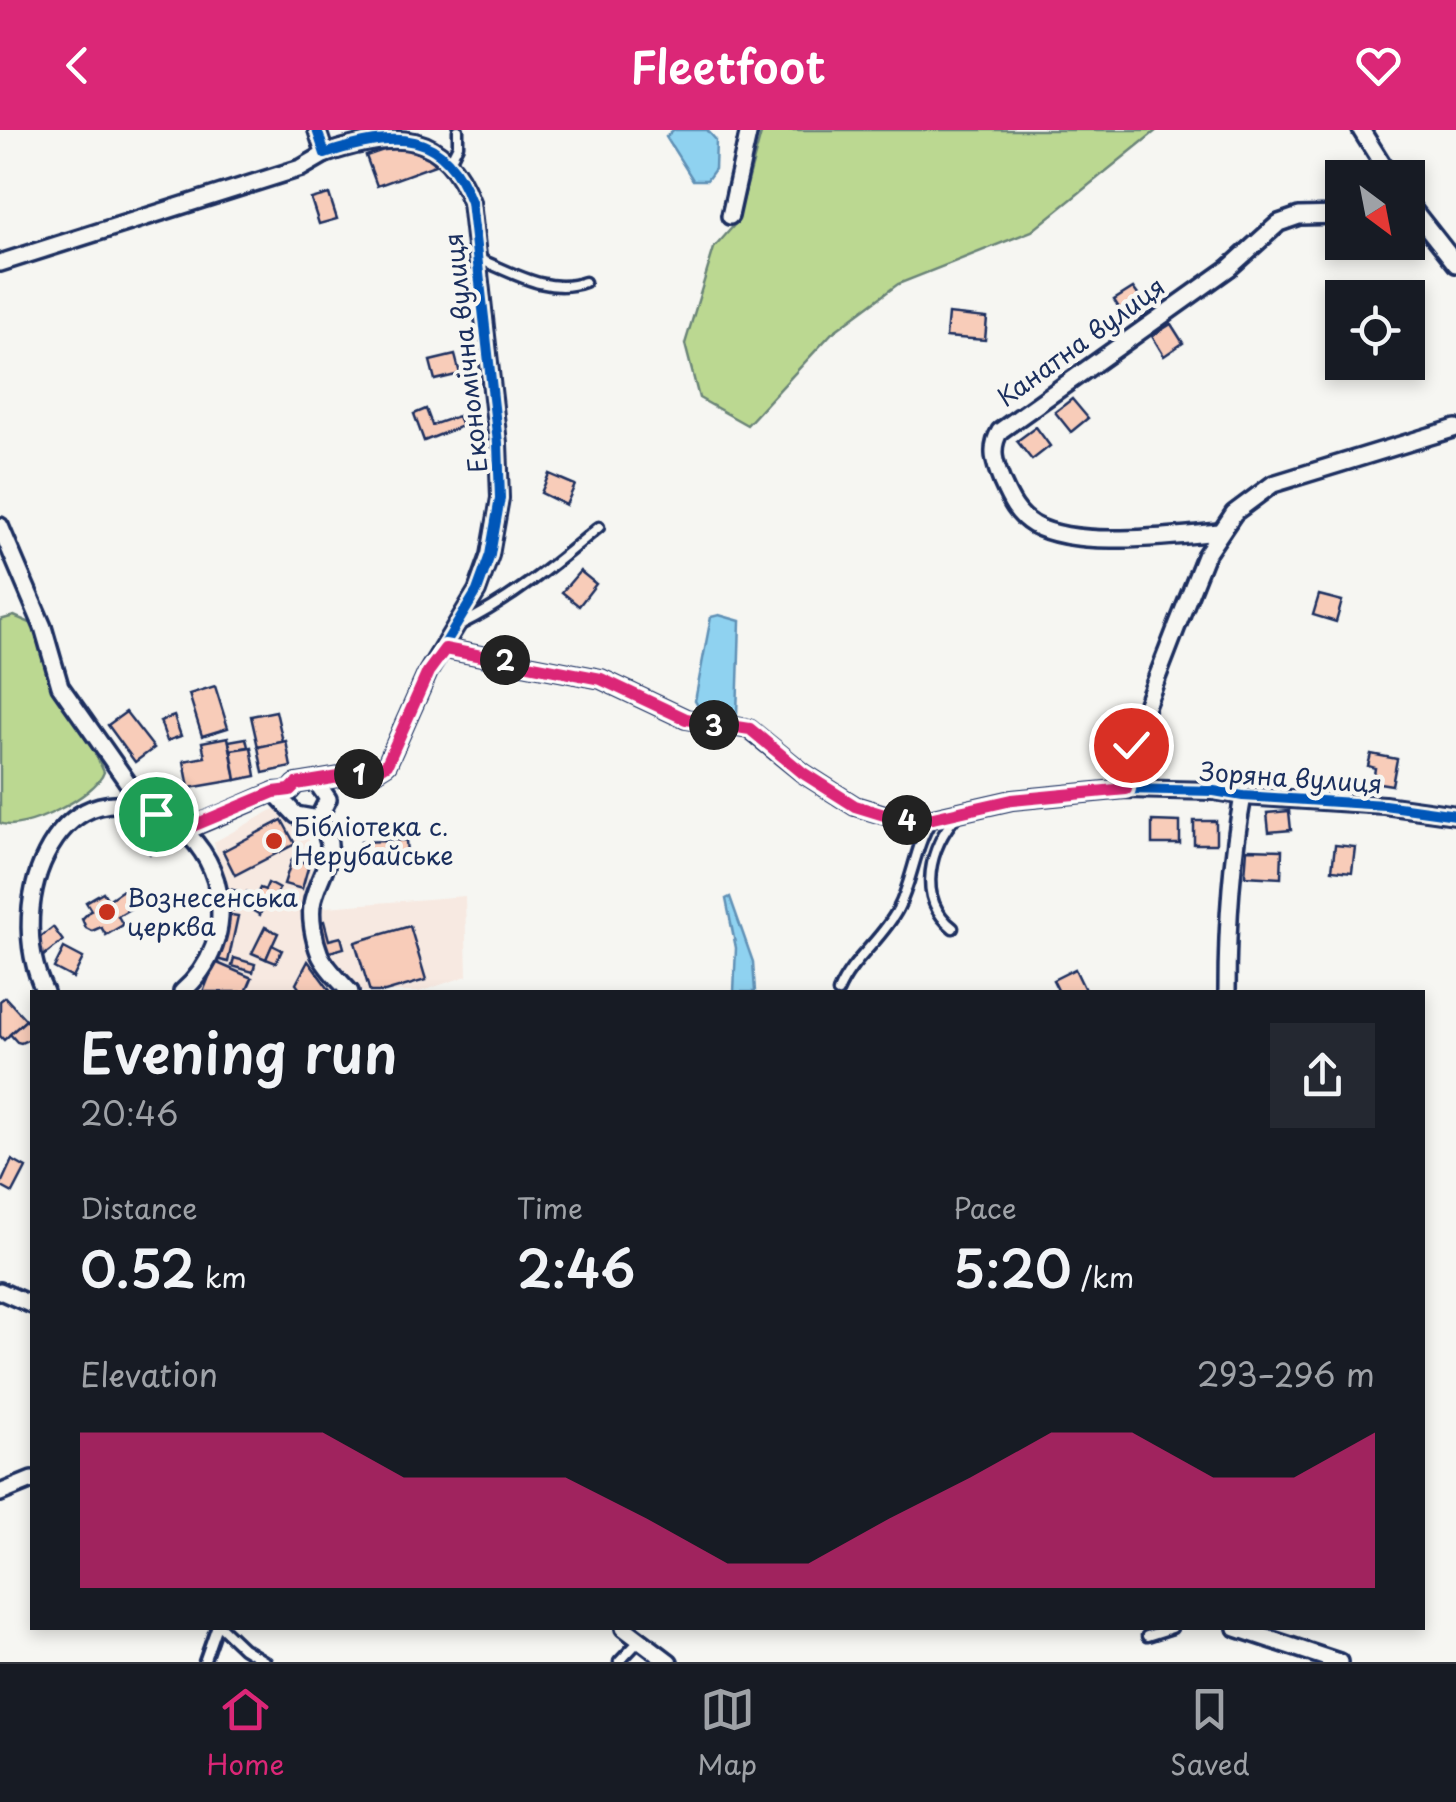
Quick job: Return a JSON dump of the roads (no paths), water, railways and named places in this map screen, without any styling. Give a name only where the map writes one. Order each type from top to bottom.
[{"type":"street","points":[[318,130],[326,154]]},
{"type":"street","points":[[730,216],[748,130]]},
{"type":"street","points":[[1361,130],[1380,160]]},
{"type":"street","points":[[0,263],[301,168],[326,154],[388,134],[430,142],[452,157]]},
{"type":"street","name":"Економічна вулиця","points":[[183,830],[284,795],[296,784],[376,771],[392,760],[428,672],[477,590],[490,556],[500,498],[498,443],[471,202],[452,157]]},
{"type":"street","name":"Канатна вулиця","points":[[1220,532],[1118,538],[1072,536],[1034,525],[1011,502],[993,454],[993,442],[1000,431],[1229,268],[1280,223],[1299,216],[1325,215]]},
{"type":"street","points":[[1425,225],[1456,264]]},
{"type":"street","points":[[1126,789],[1131,745],[1205,556],[1234,513],[1273,484],[1456,428]]},
{"type":"street","points":[[0,526],[44,627],[60,686],[147,810]]},
{"type":"street","name":"Зоряна вулиця","points":[[445,649],[601,679],[686,719],[750,729],[803,773],[855,806],[912,820],[1012,800],[1126,789],[1214,791],[1456,815]]},
{"type":"street","points":[[316,783],[328,799],[318,819]]},
{"type":"street","points":[[284,795],[296,814],[318,819],[328,834],[330,858],[312,903],[313,927],[321,958],[348,990]]},
{"type":"street","points":[[1227,990],[1234,844],[1243,796]]},
{"type":"street","points":[[31,845],[58,821],[85,809],[120,806],[147,810],[183,830],[210,865],[220,910],[218,936],[210,957],[184,990]]},
{"type":"street","points":[[14,946],[26,971],[44,990]]},
{"type":"street","points":[[0,1291],[30,1304]]},
{"type":"street","points":[[0,1492],[30,1481]]},
{"type":"street","points":[[627,1630],[669,1662]]},
{"type":"street","points":[[1242,1630],[1339,1662]]},
{"type":"lane","points":[[452,157],[458,145],[458,130]]},
{"type":"lane","points":[[475,257],[548,286],[566,289],[585,282]]},
{"type":"lane","points":[[457,626],[494,608],[599,527]]},
{"type":"lane","points":[[954,928],[941,918],[934,904],[930,871],[942,834],[962,810]]},
{"type":"lane","points":[[839,990],[852,966],[889,925],[901,904],[920,839],[933,818]]},
{"type":"lane","points":[[204,1662],[218,1630]]},
{"type":"lane","points":[[221,1630],[266,1662]]},
{"type":"lane","points":[[1147,1636],[1166,1630]]},
{"type":"lane","points":[[619,1662],[641,1639]]},
{"type":"water","points":[[673,130],[707,130],[716,140],[715,169],[707,180],[693,180],[666,137]]},
{"type":"water","points":[[719,615],[740,621],[737,715],[700,709],[695,701],[711,617]]},
{"type":"water","points":[[730,897],[753,962],[755,990],[734,990],[736,948],[726,899]]},
{"type":"place","name":"Бібліотека с. Нерубайське","points":[[274,841]]},
{"type":"place","name":"Вознесенська церква","points":[[107,912]]}]
